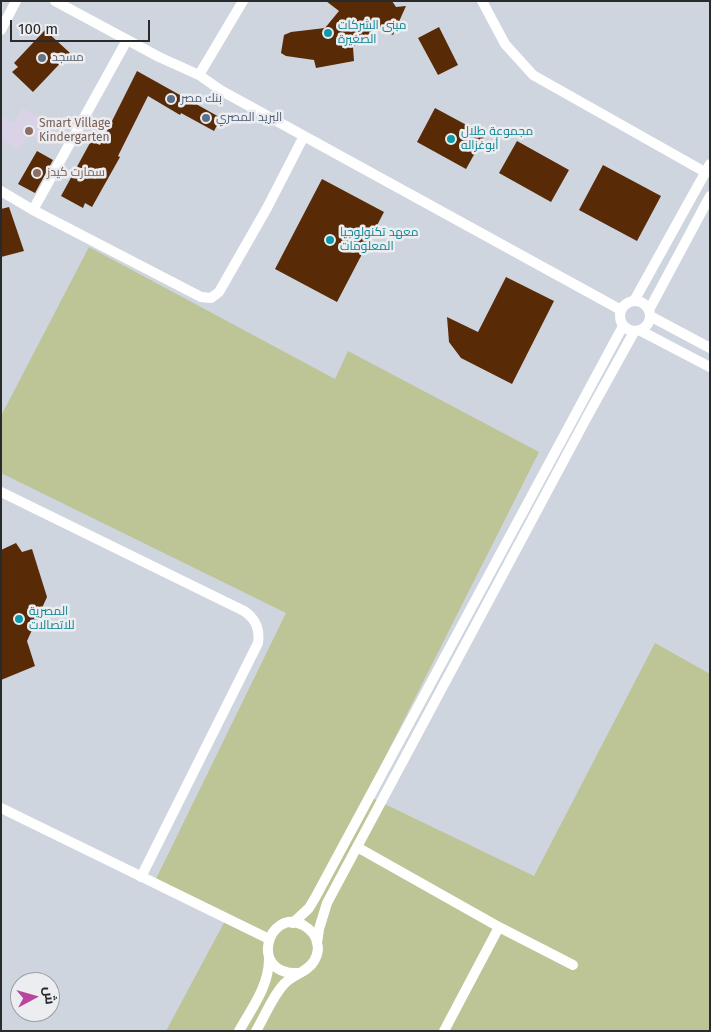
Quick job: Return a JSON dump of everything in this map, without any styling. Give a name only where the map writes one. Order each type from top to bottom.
[{"type":"street","points":[[55,1],[160,58],[199,75],[222,91],[621,310]]},
{"type":"street","points":[[199,75],[243,1]]},
{"type":"street","points":[[482,1],[505,44],[533,75],[708,168],[634,301]]},
{"type":"street","points":[[1,30],[17,3]]},
{"type":"street","points":[[33,210],[127,40]]},
{"type":"street","points":[[1,191],[33,210],[201,297],[211,298],[218,292],[263,216],[304,136]]},
{"type":"street","points":[[256,1031],[277,994],[290,979],[307,969],[314,962],[318,953],[319,929],[327,903],[578,434],[638,331],[648,325],[650,313],[710,196]]},
{"type":"street","points":[[710,348],[650,313],[643,303],[634,301],[626,304],[621,310],[620,318],[623,326],[630,331],[638,331],[710,367]]},
{"type":"street","points":[[293,923],[306,912],[315,898],[623,326]]},
{"type":"street","points":[[1,492],[244,611],[255,621],[259,636],[258,643],[141,877]]},
{"type":"street","points":[[1,808],[269,939]]},
{"type":"street","points":[[357,847],[499,927],[573,965]]},
{"type":"street","points":[[298,973],[289,974],[274,966],[267,952],[269,939],[278,927],[293,923],[309,928],[318,943]]},
{"type":"street","points":[[444,1031],[499,927]]},
{"type":"street","points":[[239,1031],[264,986],[270,959]]},
{"type":"shaded area","points":[[1,1],[710,1],[710,1031],[1,1031]]},
{"type":"shaded area","name":"Smart Village Kindergarten","points":[[22,108],[58,128],[49,145],[28,134],[19,150],[1,140],[1,116],[14,123]]},
{"type":"green space","points":[[89,247],[335,379],[348,351],[539,452],[366,795],[534,876],[655,643],[710,674],[710,1031],[166,1031],[226,919],[154,883],[286,613],[1,473],[1,416]]},
{"type":"building","name":"مبنى الشركات الصغيرة","points":[[326,1],[392,1],[396,7],[406,6],[393,35],[376,28],[353,47],[354,61],[316,68],[314,60],[286,56],[281,53],[284,35],[291,32],[325,28],[339,11]]},
{"type":"building","points":[[439,27],[458,65],[438,75],[418,38]]},
{"type":"building","name":"مسجد","points":[[45,30],[70,53],[33,92],[12,72],[18,67],[14,63]]},
{"type":"building","points":[[137,71],[221,118],[214,131],[181,113],[180,115],[148,96],[118,156],[120,157],[92,207],[85,203],[83,208],[61,196],[91,141],[100,145]]},
{"type":"building","name":"مجموعة طلال أبوغزاله","points":[[435,108],[485,135],[466,169],[417,142]]},
{"type":"building","points":[[517,141],[569,170],[551,202],[499,173]]},
{"type":"building","name":"سمارت كيدز","points":[[37,151],[53,160],[35,193],[18,184]]},
{"type":"building","points":[[603,165],[661,196],[637,241],[579,210]]},
{"type":"building","name":"معهد تكنولوجيا المعلومات","points":[[322,179],[384,212],[337,302],[275,269]]},
{"type":"building","points":[[9,207],[24,251],[1,257],[1,209]]},
{"type":"building","points":[[506,277],[554,301],[512,384],[461,358],[449,342],[447,317],[478,332]]},
{"type":"building","name":"المصرية للاتصالات","points":[[16,543],[22,552],[32,549],[47,597],[27,641],[35,666],[1,680],[1,550]]},
{"type":"place","name":"مبنى الشركات الصغيرة","points":[[328,33]]},
{"type":"place","name":"مسجد","points":[[42,58]]},
{"type":"place","name":"بنك مصر","points":[[171,99]]},
{"type":"place","name":"البريد المصري","points":[[206,118]]},
{"type":"place","name":"Smart Village Kindergarten","points":[[29,131]]},
{"type":"place","name":"مجموعة طلال أبوغزاله","points":[[451,139]]},
{"type":"place","name":"سمارت كيدز","points":[[37,173]]},
{"type":"place","name":"معهد تكنولوجيا المعلومات","points":[[330,240]]},
{"type":"place","name":"المصرية للاتصالات","points":[[19,619]]}]
